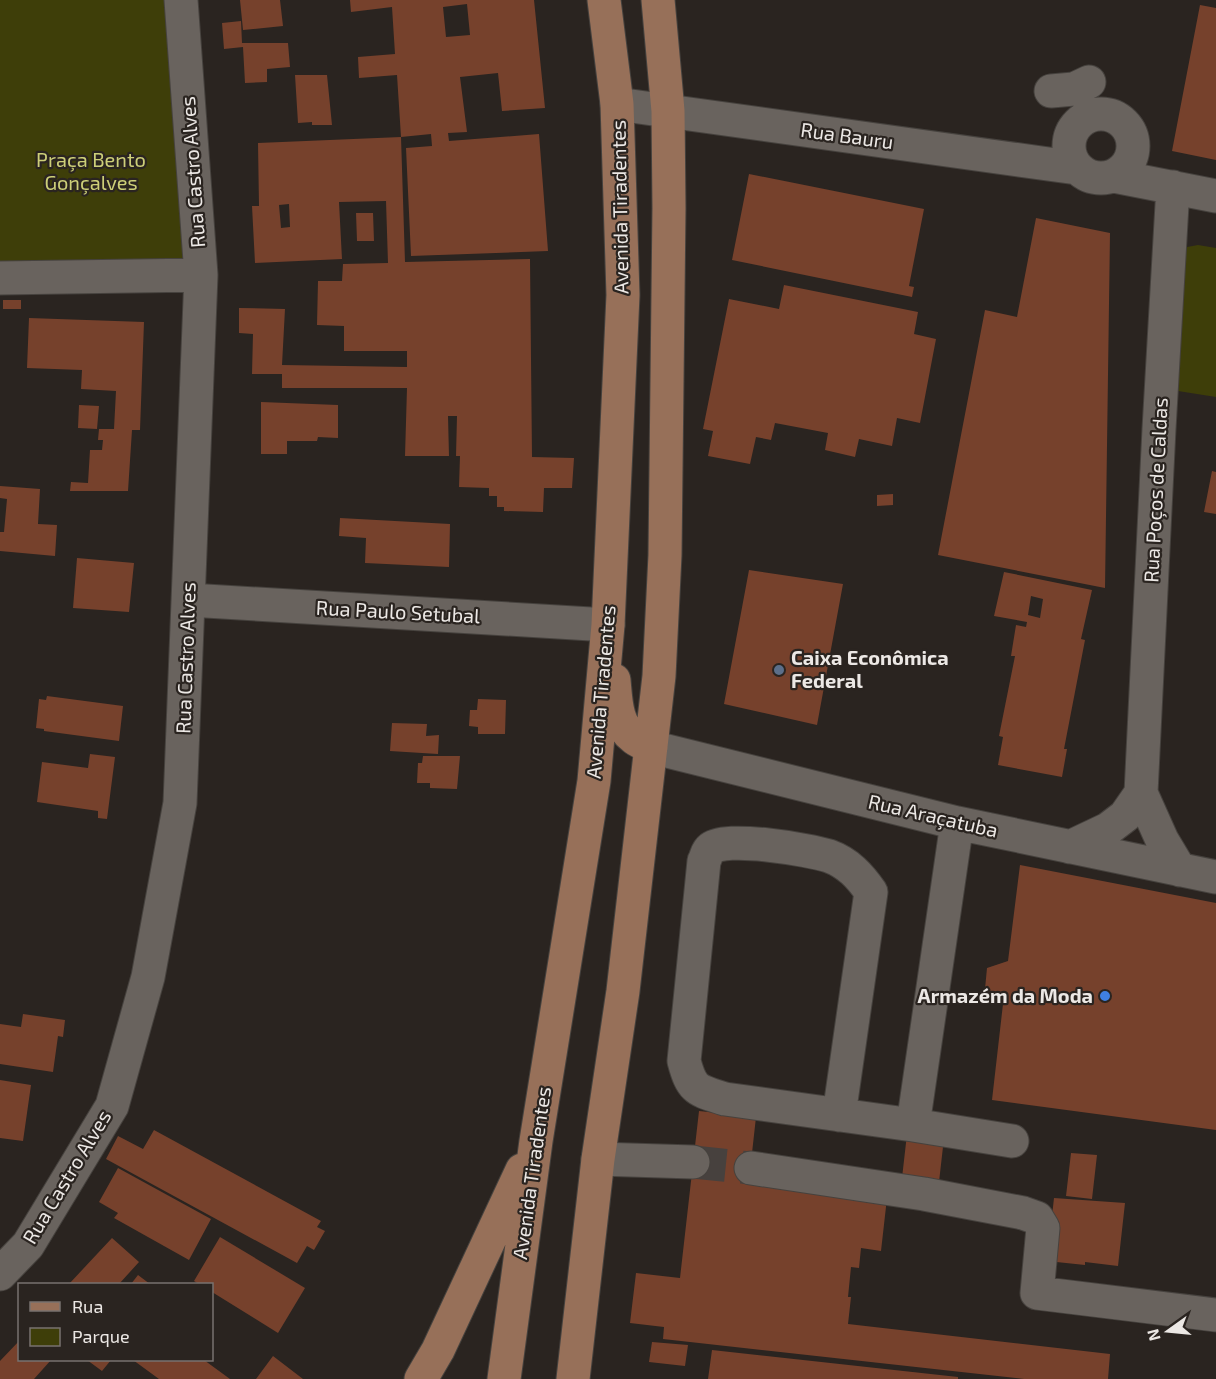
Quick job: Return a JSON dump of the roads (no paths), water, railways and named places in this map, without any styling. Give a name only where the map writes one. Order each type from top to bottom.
[{"type":"main road","name":"Avenida Tiradentes","points":[[504,1379],[536,1141],[594,781],[608,625],[623,295],[617,104],[604,0]]},
{"type":"main road","points":[[573,1379],[598,1159],[623,991],[659,676],[668,435],[668,111],[658,0]]},
{"type":"main road","points":[[608,625],[617,713],[624,727],[634,739],[651,747]]},
{"type":"main road","points":[[421,1379],[438,1350],[536,1141]]},
{"type":"street","name":"Rua Castro Alves","points":[[0,1274],[28,1245],[112,1106],[148,976],[180,803],[201,275],[181,0]]},
{"type":"street","points":[[1051,91],[1074,88],[1089,82]]},
{"type":"street","name":"Rua Bauru","points":[[617,104],[1077,168]]},
{"type":"street","points":[[1114,176],[1129,162],[1133,153],[1132,138],[1126,125],[1106,114],[1084,119],[1076,126],[1069,147],[1071,158],[1077,168],[1094,178],[1114,176],[1216,196]]},
{"type":"street","name":"Rua Poços de Caldas","points":[[1173,187],[1142,793],[1162,840],[1180,870]]},
{"type":"street","points":[[0,278],[201,275]]},
{"type":"street","name":"Rua Paulo Setubal","points":[[189,600],[608,625]]},
{"type":"street","name":"Rua Araçatuba","points":[[651,747],[957,823],[1216,877]]},
{"type":"street","points":[[1070,848],[1108,829],[1125,816],[1142,793]]},
{"type":"street","points":[[913,1125],[957,823]]},
{"type":"street","points":[[839,1115],[871,892],[858,873],[829,856],[778,846],[750,843],[720,844],[710,849],[704,861],[684,1060],[689,1079],[700,1091],[725,1099],[1012,1141]]},
{"type":"street","points":[[598,1159],[693,1162]]},
{"type":"street","points":[[751,1168],[924,1194],[1023,1213],[1037,1218],[1043,1228],[1037,1293],[1216,1315]]},
{"type":"tunnel","points":[[693,1162],[751,1168]]},
{"type":"place","name":"Caixa Econômica Federal","points":[[779,670]]},
{"type":"place","name":"Armazém da Moda","points":[[1105,996]]},
{"type":"park label","name":"Praça Bento Gonçalves","points":[[91,172]]}]
